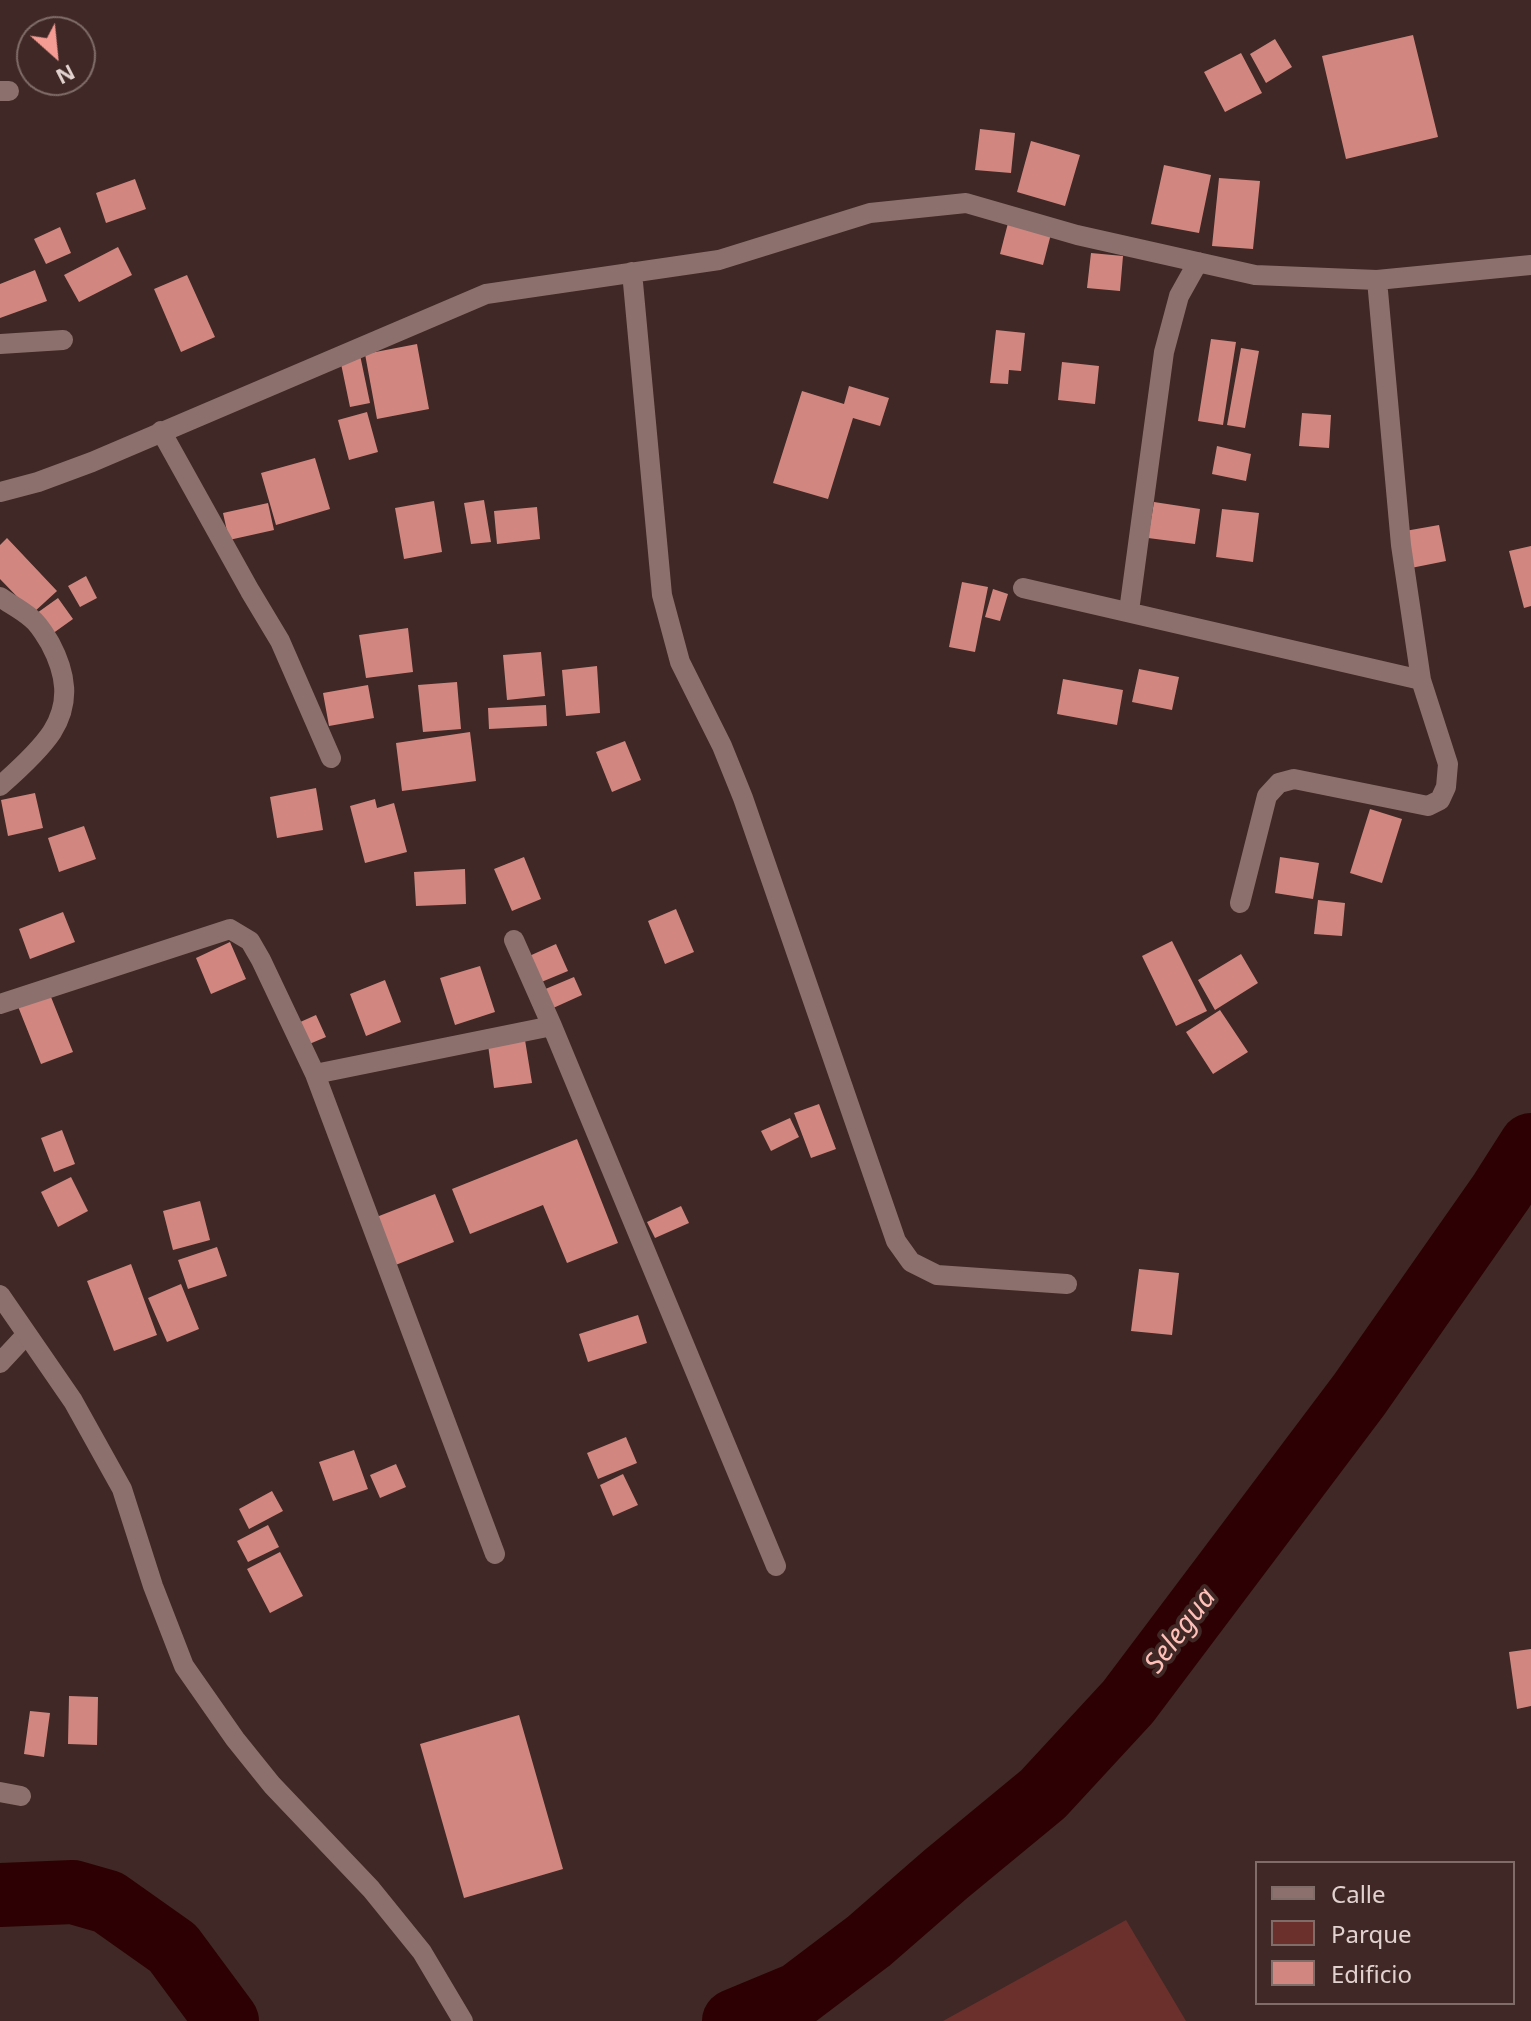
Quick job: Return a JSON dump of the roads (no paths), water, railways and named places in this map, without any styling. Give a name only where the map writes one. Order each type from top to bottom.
[{"type":"street","points":[[0,492],[92,462],[486,294],[719,260],[870,213],[966,203],[1077,235],[1255,275],[1377,280],[1531,265]]},
{"type":"street","points":[[1129,611],[1164,352],[1179,296],[1198,262]]},
{"type":"street","points":[[632,272],[662,595],[680,662],[722,746],[743,798],[896,1241],[911,1262],[937,1275],[1067,1284]]},
{"type":"street","points":[[1240,903],[1267,796],[1279,783],[1294,779],[1428,806],[1440,800],[1446,787],[1448,764],[1421,680],[1401,545],[1377,280]]},
{"type":"street","points":[[0,344],[63,340]]},
{"type":"street","points":[[161,431],[280,641],[331,758]]},
{"type":"street","points":[[1023,588],[1421,680]]},
{"type":"street","points":[[0,597],[33,619],[46,636],[63,674],[65,693],[52,732],[0,786]]},
{"type":"street","points":[[0,1004],[230,929],[250,941],[315,1074],[495,1554]]},
{"type":"street","points":[[514,940],[776,1566]]},
{"type":"street","points":[[315,1074],[552,1026]]},
{"type":"street","points":[[0,1295],[73,1401],[122,1489],[153,1586],[184,1666],[272,1785],[371,1889],[422,1952],[463,2021]]},
{"type":"street","points":[[0,1363],[26,1335]]},
{"type":"street","points":[[0,1792],[21,1796]]},
{"type":"waterway","name":"Selegua","points":[[734,2021],[799,1994],[869,1941],[1043,1794],[1128,1702],[1359,1395],[1531,1145]]},
{"type":"waterway","points":[[0,1895],[73,1892],[108,1902],[173,1948],[227,2021]]}]
